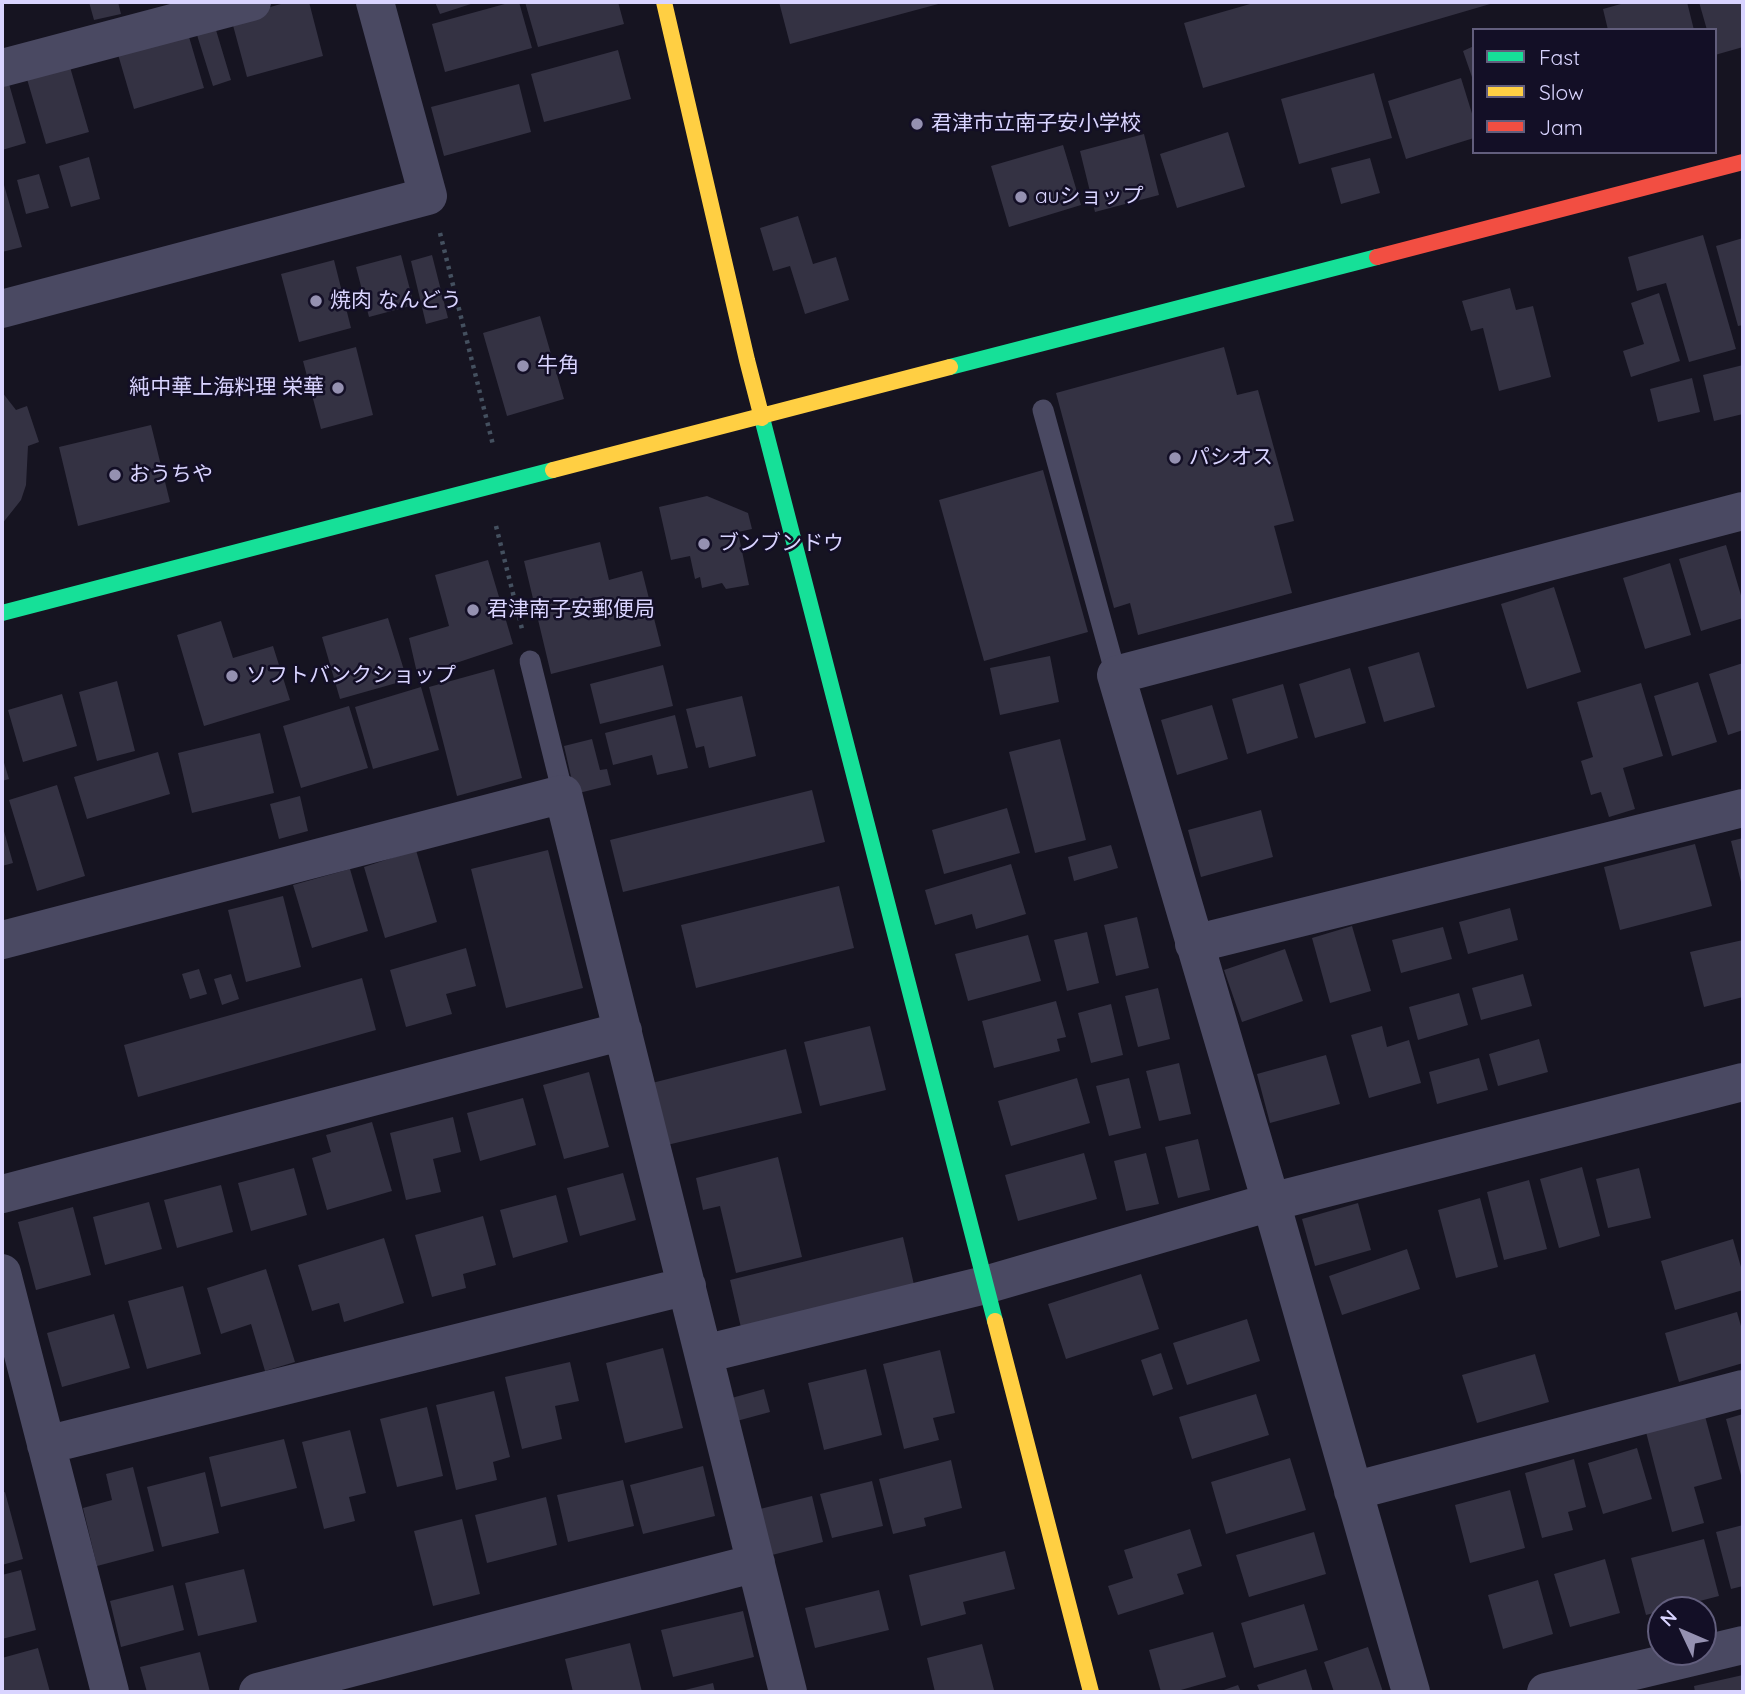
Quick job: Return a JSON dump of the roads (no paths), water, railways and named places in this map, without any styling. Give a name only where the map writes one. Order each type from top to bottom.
[{"type":"street","points":[[2,68],[252,2]]},
{"type":"street","points":[[2,309],[428,196],[375,2]]},
{"type":"street","points":[[664,2],[743,346],[1091,1692]]},
{"type":"street","points":[[2,612],[1743,162]]},
{"type":"street","points":[[1412,1692],[1116,675],[1743,511]]},
{"type":"street","points":[[2,940],[563,794],[788,1692]]},
{"type":"street","points":[[1194,944],[1743,808]]},
{"type":"street","points":[[2,1194],[623,1031]]},
{"type":"street","points":[[704,1354],[985,1284],[1270,1202],[1743,1082]]},
{"type":"street","points":[[2,1273],[110,1692]]},
{"type":"street","points":[[46,1445],[687,1286]]},
{"type":"street","points":[[1353,1491],[1743,1389]]},
{"type":"street","points":[[258,1692],[756,1563]]},
{"type":"street","points":[[1546,1692],[1743,1645]]},
{"type":"lane","points":[[1043,410],[1116,675]]},
{"type":"lane","points":[[530,661],[563,794]]},
{"type":"place","name":"君津市立南子安小学校","points":[[917,124]]},
{"type":"place","name":"auショップ","points":[[1021,197]]},
{"type":"place","name":"焼肉 なんどう","points":[[316,301]]},
{"type":"place","name":"牛角","points":[[523,366]]},
{"type":"place","name":"純中華上海料理 栄華","points":[[338,388]]},
{"type":"place","name":"パシオス","points":[[1175,458]]},
{"type":"place","name":"おうちや","points":[[115,475]]},
{"type":"place","name":"ブンブンドウ","points":[[704,544]]},
{"type":"place","name":"君津南子安郵便局","points":[[473,610]]},
{"type":"place","name":"ソフトバンクショップ","points":[[232,676]]}]
